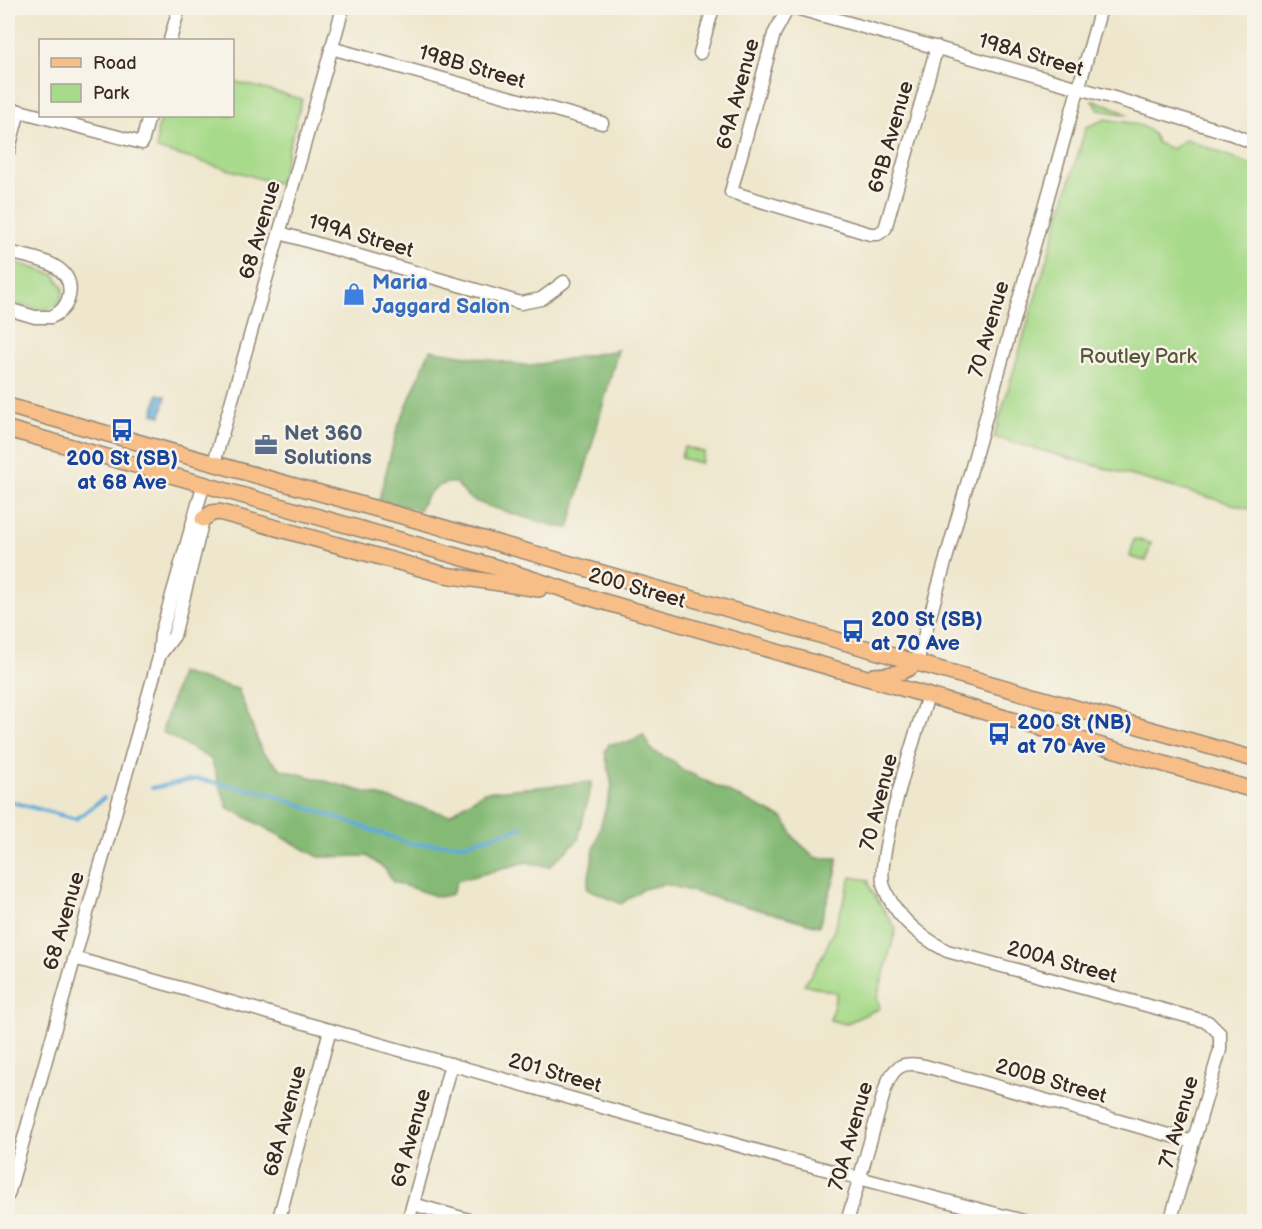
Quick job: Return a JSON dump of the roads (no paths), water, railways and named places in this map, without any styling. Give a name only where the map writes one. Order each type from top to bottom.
[{"type":"main road","name":"200 Street","points":[[8,406],[1254,759]]},
{"type":"main road","name":"200 Street","points":[[8,429],[502,569],[584,596],[1254,790]]},
{"type":"main road","points":[[203,519],[212,513],[219,512],[445,575],[584,596]]},
{"type":"main road","points":[[862,676],[892,675],[907,670],[917,662]]},
{"type":"street","points":[[170,39],[179,8]]},
{"type":"street","name":"68 Avenue","points":[[214,464],[343,8]]},
{"type":"street","points":[[700,53],[713,8]]},
{"type":"street","name":"69A Avenue","points":[[788,8],[774,34],[732,192],[878,234]]},
{"type":"street","name":"198A Street","points":[[796,8],[1078,88],[1229,133],[1254,143]]},
{"type":"street","name":"70 Avenue","points":[[917,662],[1101,8]]},
{"type":"street","name":"69B Avenue","points":[[878,234],[885,229],[937,47]]},
{"type":"street","name":"198B Street","points":[[331,48],[602,123]]},
{"type":"street","points":[[8,153],[13,109],[39,116]]},
{"type":"street","points":[[43,117],[142,143],[149,117]]},
{"type":"street","name":"199A Street","points":[[280,233],[521,303],[541,299],[564,282]]},
{"type":"street","points":[[8,252],[57,267],[67,277],[70,291],[66,304],[51,317],[35,317],[8,309]]},
{"type":"street","name":"68 Avenue","points":[[8,1195],[159,657],[161,634],[204,483]]},
{"type":"street","name":"68 Avenue","points":[[159,657],[174,636],[203,519]]},
{"type":"street","name":"70 Avenue","points":[[901,914],[883,886],[884,849],[928,696]]},
{"type":"street","name":"200A Street","points":[[901,914],[922,938],[947,951],[1208,1022],[1220,1034]]},
{"type":"street","name":"201 Street","points":[[74,958],[771,1155],[1027,1221]]},
{"type":"street","name":"68A Avenue","points":[[278,1221],[330,1030]]},
{"type":"street","name":"71 Avenue","points":[[1170,1221],[1220,1050],[1220,1034]]},
{"type":"street","name":"200B Street","points":[[899,1066],[905,1063],[925,1066],[1193,1142]]},
{"type":"street","name":"69 Avenue","points":[[408,1221],[451,1064]]},
{"type":"street","name":"70A Avenue","points":[[847,1221],[886,1086],[894,1070],[899,1066]]},
{"type":"street","points":[[413,1204],[476,1221]]},
{"type":"water","points":[[158,394],[166,396],[161,416],[153,414]]},
{"type":"waterway","points":[[152,788],[197,779],[267,793],[411,844],[464,844],[524,827]]},
{"type":"waterway","points":[[8,801],[76,819],[104,798]]},
{"type":"place","name":"Maria Jaggard Salon","points":[[354,294]]},
{"type":"place","name":"200 St (SB) at 68 Ave","points":[[122,430]]},
{"type":"place","name":"Net 360 Solutions","points":[[266,445]]},
{"type":"place","name":"200 St (SB) at 70 Ave","points":[[853,631]]},
{"type":"place","name":"200 St (NB) at 70 Ave","points":[[999,734]]},
{"type":"park label","name":"Routley Park","points":[[1138,356]]}]
